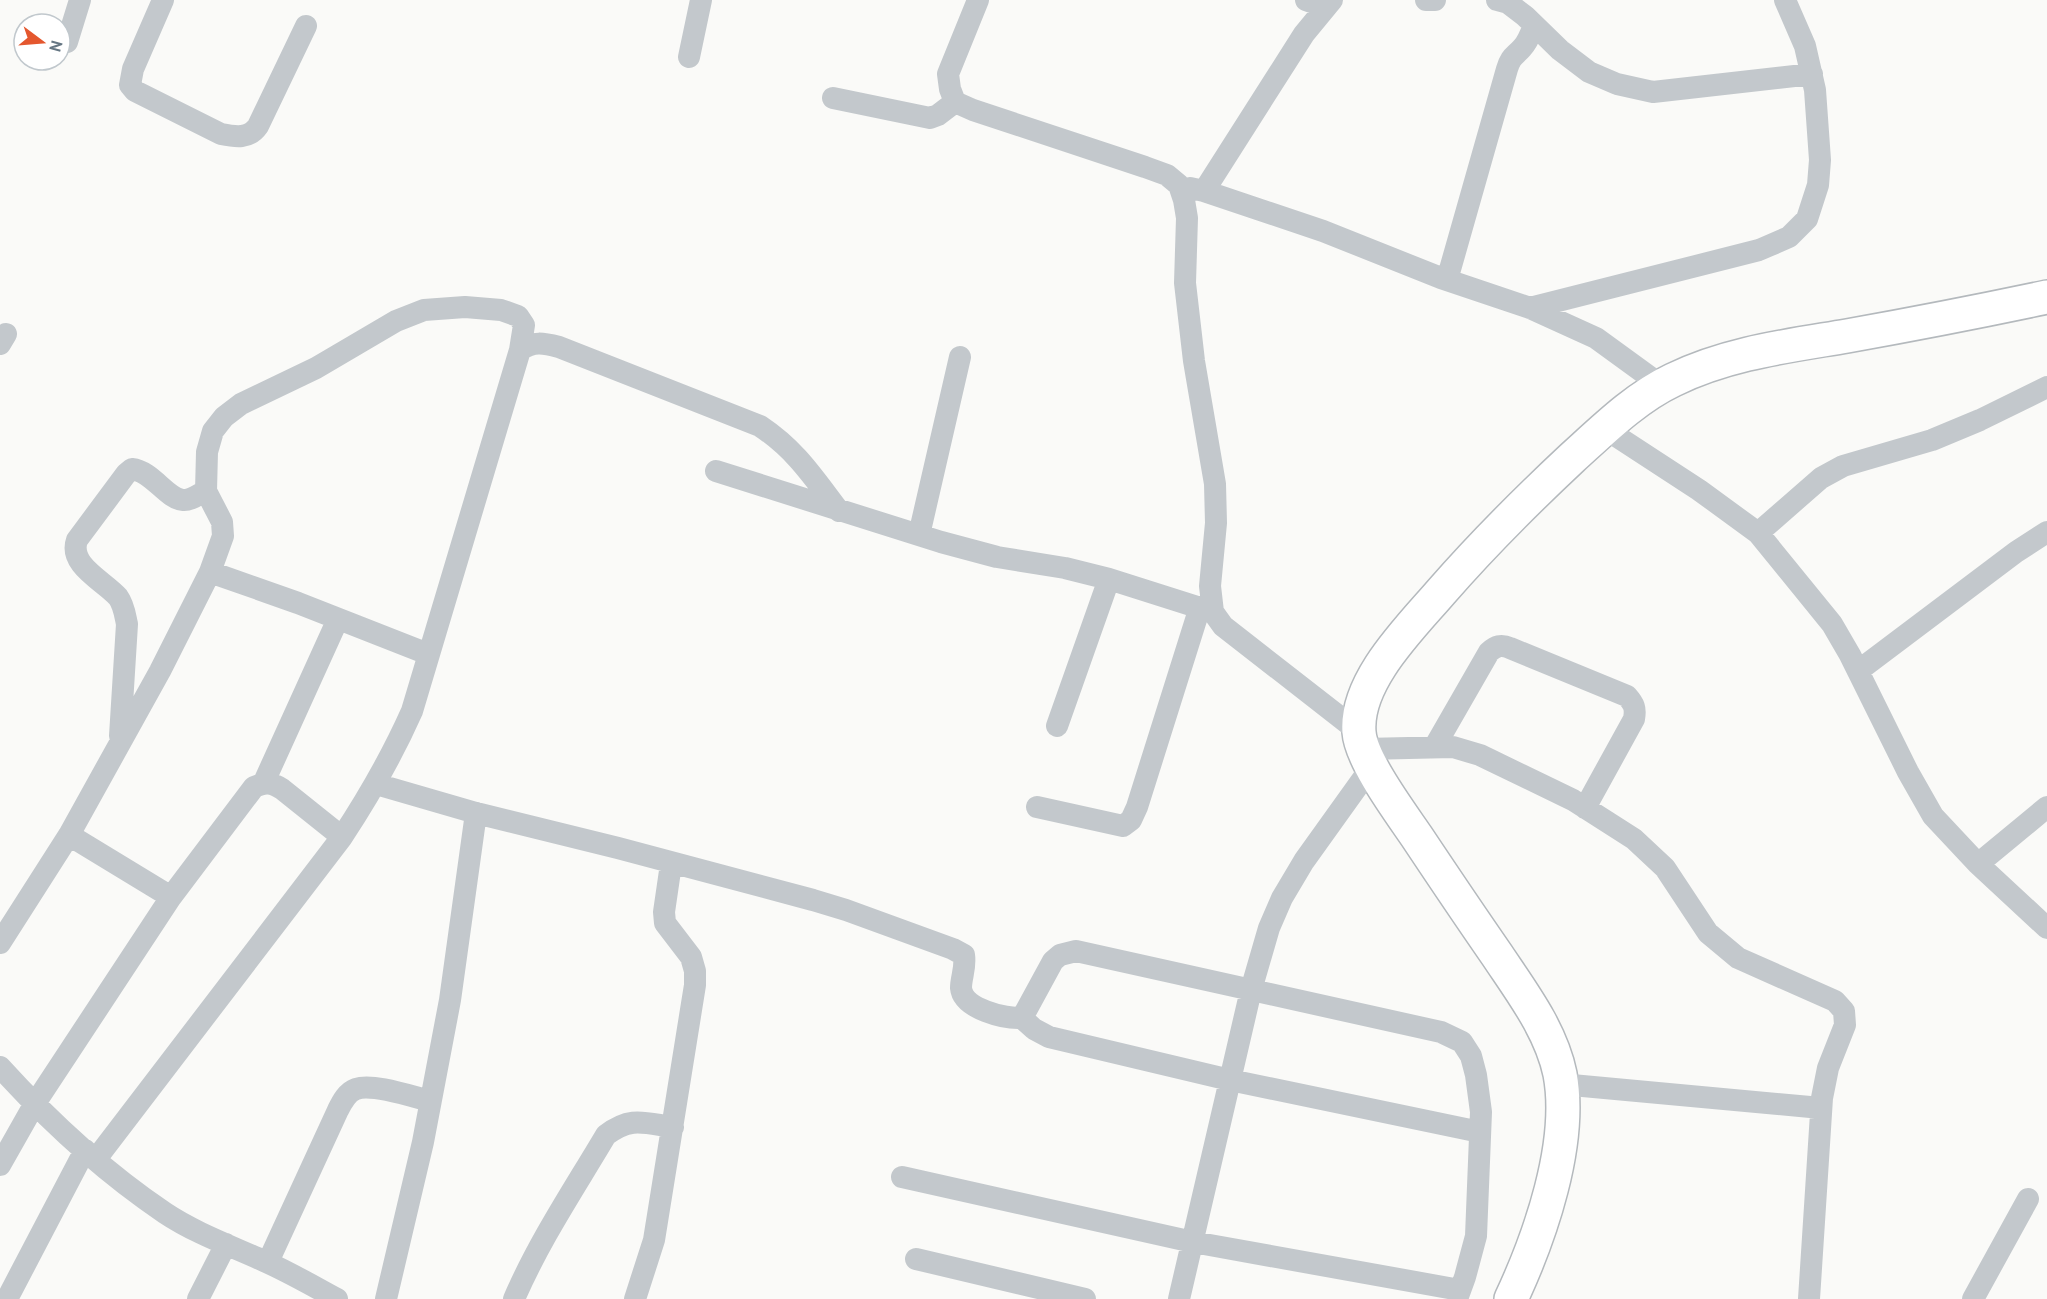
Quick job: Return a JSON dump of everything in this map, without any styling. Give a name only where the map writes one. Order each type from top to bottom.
[{"type":"highway","points":[[1511,1299],[1527,1265],[1542,1220],[1554,1172],[1561,1134],[1563,1103],[1561,1084],[1553,1051],[1542,1026],[1408,823],[1365,749],[1362,707],[1371,682],[1386,657],[1476,551],[1605,428],[1662,386],[1698,369],[1732,357],[1949,318],[2047,297]]},
{"type":"street","points":[[72,26],[80,0]]},
{"type":"street","points":[[163,0],[133,69],[130,85],[135,91],[211,129],[233,136],[248,136],[258,126],[306,26]]},
{"type":"street","points":[[689,57],[701,0]]},
{"type":"street","points":[[978,0],[948,74],[955,102],[973,110],[1145,166],[1167,175],[1179,185],[1204,191],[1323,231],[1447,280],[1530,308],[1596,338],[1662,386]]},
{"type":"street","points":[[1426,0],[1435,0]]},
{"type":"street","points":[[1497,0],[1508,3],[1560,50],[1589,72],[1617,84],[1653,92],[1812,74]]},
{"type":"street","points":[[1530,308],[1759,250],[1789,237],[1807,219],[1818,185],[1820,160],[1815,90],[1805,46],[1785,0]]},
{"type":"street","points":[[1204,191],[1322,2]]},
{"type":"street","points":[[1447,280],[1507,69],[1513,55],[1527,41],[1534,25]]},
{"type":"street","points":[[833,98],[930,118],[955,102]]},
{"type":"street","points":[[1037,807],[1123,826],[1131,820],[1206,609],[1216,523],[1215,484],[1194,362],[1185,283],[1187,218],[1179,185]]},
{"type":"street","points":[[0,943],[69,835],[160,671],[210,572],[223,536],[222,522],[206,491],[207,452],[213,431],[224,417],[241,404],[316,368],[396,321],[424,310],[465,308],[501,310],[522,319],[524,325],[520,350],[412,711],[376,784],[342,837],[90,1154],[7,1299]]},
{"type":"street","points":[[520,350],[531,343],[544,343],[558,347],[760,426],[795,453],[839,511]]},
{"type":"street","points":[[919,535],[960,357]]},
{"type":"street","points":[[1758,533],[1821,478],[1843,466],[1932,440],[1980,420],[2047,387]]},
{"type":"street","points":[[1605,428],[1699,490],[1758,533],[1832,624],[1933,816],[1978,864],[2047,928]]},
{"type":"street","points":[[120,743],[125,611],[119,598],[79,561],[74,547],[126,474],[132,470],[145,473],[176,498],[183,500],[206,491]]},
{"type":"street","points":[[716,471],[839,511],[997,557],[1065,568],[1206,609],[1365,749],[1435,746],[1453,747],[1480,755],[1573,800],[1634,839],[1665,868],[1708,933],[1738,958],[1835,1001],[1844,1011],[1845,1025],[1828,1068],[1821,1108],[1809,1299]]},
{"type":"street","points":[[1858,671],[2047,531]]},
{"type":"street","points":[[210,572],[428,654]]},
{"type":"street","points":[[1057,726],[1109,579]]},
{"type":"street","points":[[264,782],[338,619]]},
{"type":"street","points":[[1435,746],[1489,652],[1495,646],[1504,645],[1521,652],[1627,696],[1633,702],[1634,718],[1585,808]]},
{"type":"street","points":[[1179,1299],[1251,990],[1269,928],[1282,898],[1365,749]]},
{"type":"street","points":[[0,1165],[34,1105],[171,897],[254,787],[264,782],[273,783],[342,837]]},
{"type":"street","points":[[376,784],[476,813],[618,848],[846,910],[953,949],[964,955],[965,970],[961,989],[966,1000],[975,1007],[1009,1019],[1022,1018],[1034,1029],[1049,1037],[1230,1080],[1480,1132]]},
{"type":"street","points":[[1978,864],[2047,807]]},
{"type":"street","points":[[387,1299],[450,1000],[476,813]]},
{"type":"street","points":[[69,835],[171,897]]},
{"type":"street","points":[[635,1299],[654,1240],[695,985],[695,971],[691,957],[665,923],[664,912],[671,864]]},
{"type":"street","points":[[902,1177],[1193,1242],[1458,1295],[1476,1236],[1481,1112],[1471,1056],[1462,1042],[1441,1032],[1076,951],[1060,955],[1053,961],[1022,1018]]},
{"type":"street","points":[[0,1067],[34,1105],[90,1154],[165,1213],[268,1262],[337,1299]]},
{"type":"street","points":[[1561,1084],[1821,1108]]},
{"type":"street","points":[[268,1262],[347,1095],[357,1089],[372,1088],[430,1101]]},
{"type":"street","points":[[514,1299],[527,1269],[550,1228],[606,1135],[620,1125],[634,1122],[673,1127]]},
{"type":"street","points":[[1973,1299],[2028,1199]]},
{"type":"street","points":[[198,1299],[226,1244]]},
{"type":"street","points":[[916,1259],[1085,1299]]}]
